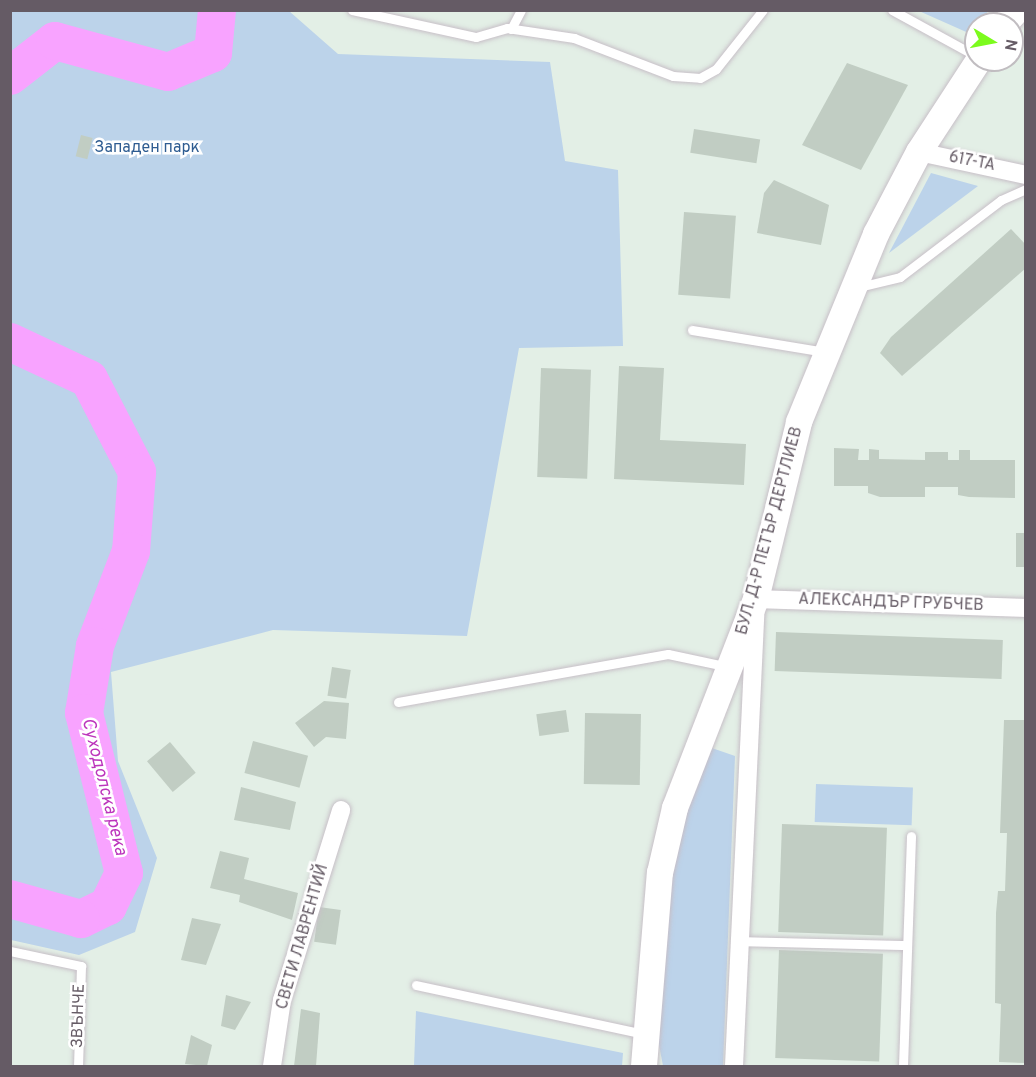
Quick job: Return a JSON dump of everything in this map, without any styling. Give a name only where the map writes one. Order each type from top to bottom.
[{"type":"main road","name":"БУЛ. Д-Р ПЕТЪР ДЕРТЛИЕВ","points":[[645,1066],[660,873],[675,808],[756,599],[793,442],[825,351],[851,289],[919,152],[971,72]]},
{"type":"street","name":"617-ТА","points":[[919,152],[1026,175]]},
{"type":"street","name":"АЛЕКСАНДЪР ГРУБЧЕВ","points":[[756,599],[1026,608]]},
{"type":"street","points":[[734,1066],[756,599]]},
{"type":"street","name":"СВЕТИ ЛАВРЕНТИЙ","points":[[272,1066],[282,1000],[341,810]]},
{"type":"lane","points":[[352,10],[476,38],[511,29],[574,38],[673,76],[700,78],[716,69],[763,10]]},
{"type":"lane","points":[[511,29],[521,10]]},
{"type":"lane","points":[[892,10],[964,49]]},
{"type":"lane","points":[[851,289],[900,277],[1001,200],[1026,189]]},
{"type":"lane","points":[[692,330],[825,351]]},
{"type":"lane","points":[[398,702],[668,654],[731,667]]},
{"type":"lane","points":[[903,1066],[911,836]]},
{"type":"lane","points":[[739,941],[908,945]]},
{"type":"lane","name":"ЗВЪНЧЕ","points":[[10,951],[81,966],[78,1066]]},
{"type":"lane","points":[[416,985],[646,1035]]},
{"type":"green space","name":"Западен парк","points":[[11,11],[289,11],[338,54],[550,62],[565,161],[618,170],[623,346],[519,348],[467,636],[273,630],[111,672],[118,761],[157,858],[135,932],[79,955],[11,940]]},
{"type":"green space","points":[[919,11],[988,11],[964,12],[964,31]]},
{"type":"green space","points":[[931,173],[978,186],[889,253]]},
{"type":"green space","points":[[709,747],[735,756],[723,1066],[663,1066],[657,1034],[668,875],[683,811]]},
{"type":"green space","points":[[816,784],[913,787],[912,825],[815,822]]},
{"type":"green space","points":[[416,1011],[623,1053],[622,1066],[414,1066]]},
{"type":"building","points":[[847,63],[908,85],[861,170],[802,145]]},
{"type":"building","points":[[694,129],[760,139],[756,163],[690,153]]},
{"type":"building","points":[[81,135],[93,138],[87,159],[76,156]]},
{"type":"building","points":[[774,180],[829,205],[821,245],[757,233],[764,193]]},
{"type":"building","points":[[684,212],[736,216],[730,298],[678,295]]},
{"type":"building","points":[[1011,229],[1026,245],[1026,268],[902,376],[880,353],[891,337]]},
{"type":"building","points":[[619,366],[664,368],[660,440],[746,444],[744,485],[614,479]]},
{"type":"building","points":[[541,368],[591,370],[587,479],[537,477]]},
{"type":"building","points":[[834,448],[859,449],[858,460],[869,460],[869,449],[879,450],[879,459],[925,460],[925,452],[948,452],[948,460],[959,460],[959,450],[970,450],[970,460],[1015,460],[1015,498],[958,495],[958,487],[925,487],[925,497],[880,497],[868,493],[868,486],[834,486]]},
{"type":"building","points":[[1016,533],[1026,533],[1026,567],[1016,567]]},
{"type":"building","points":[[776,632],[1003,640],[1002,679],[775,671]]},
{"type":"building","points":[[332,667],[351,670],[346,699],[327,696]]},
{"type":"building","points":[[324,701],[349,703],[346,739],[326,737],[314,747],[295,723]]},
{"type":"building","points":[[566,710],[569,732],[539,736],[536,714]]},
{"type":"building","points":[[585,713],[641,714],[640,785],[584,784]]},
{"type":"building","points":[[1004,720],[1026,720],[1026,1063],[999,1062],[1001,1004],[995,1003],[996,913],[998,891],[1005,891],[1007,833],[1000,833]]},
{"type":"building","points":[[253,741],[308,756],[300,788],[244,773]]},
{"type":"building","points":[[170,742],[196,773],[173,792],[147,761]]},
{"type":"building","points":[[241,787],[296,802],[290,830],[234,820]]},
{"type":"building","points":[[782,824],[887,828],[883,936],[778,932]]},
{"type":"building","points":[[220,851],[249,858],[244,879],[298,893],[292,920],[239,902],[240,895],[210,888]]},
{"type":"building","points":[[319,907],[341,910],[336,945],[314,942]]},
{"type":"building","points":[[192,918],[221,924],[206,965],[181,960]]},
{"type":"building","points":[[779,950],[883,954],[879,1062],[775,1058]]},
{"type":"building","points":[[226,995],[251,1002],[235,1030],[221,1026]]},
{"type":"building","points":[[301,1009],[320,1013],[316,1066],[294,1066]]},
{"type":"building","points":[[191,1035],[212,1045],[207,1066],[185,1064]]},
{"type":"waterway","name":"Суходолска река","points":[[10,76],[55,41],[168,72],[213,53],[217,10]]},
{"type":"waterway","name":"Суходолска река","points":[[10,342],[89,379],[137,472],[131,551],[95,646],[84,713],[124,873],[108,906],[81,919],[10,899]]}]
